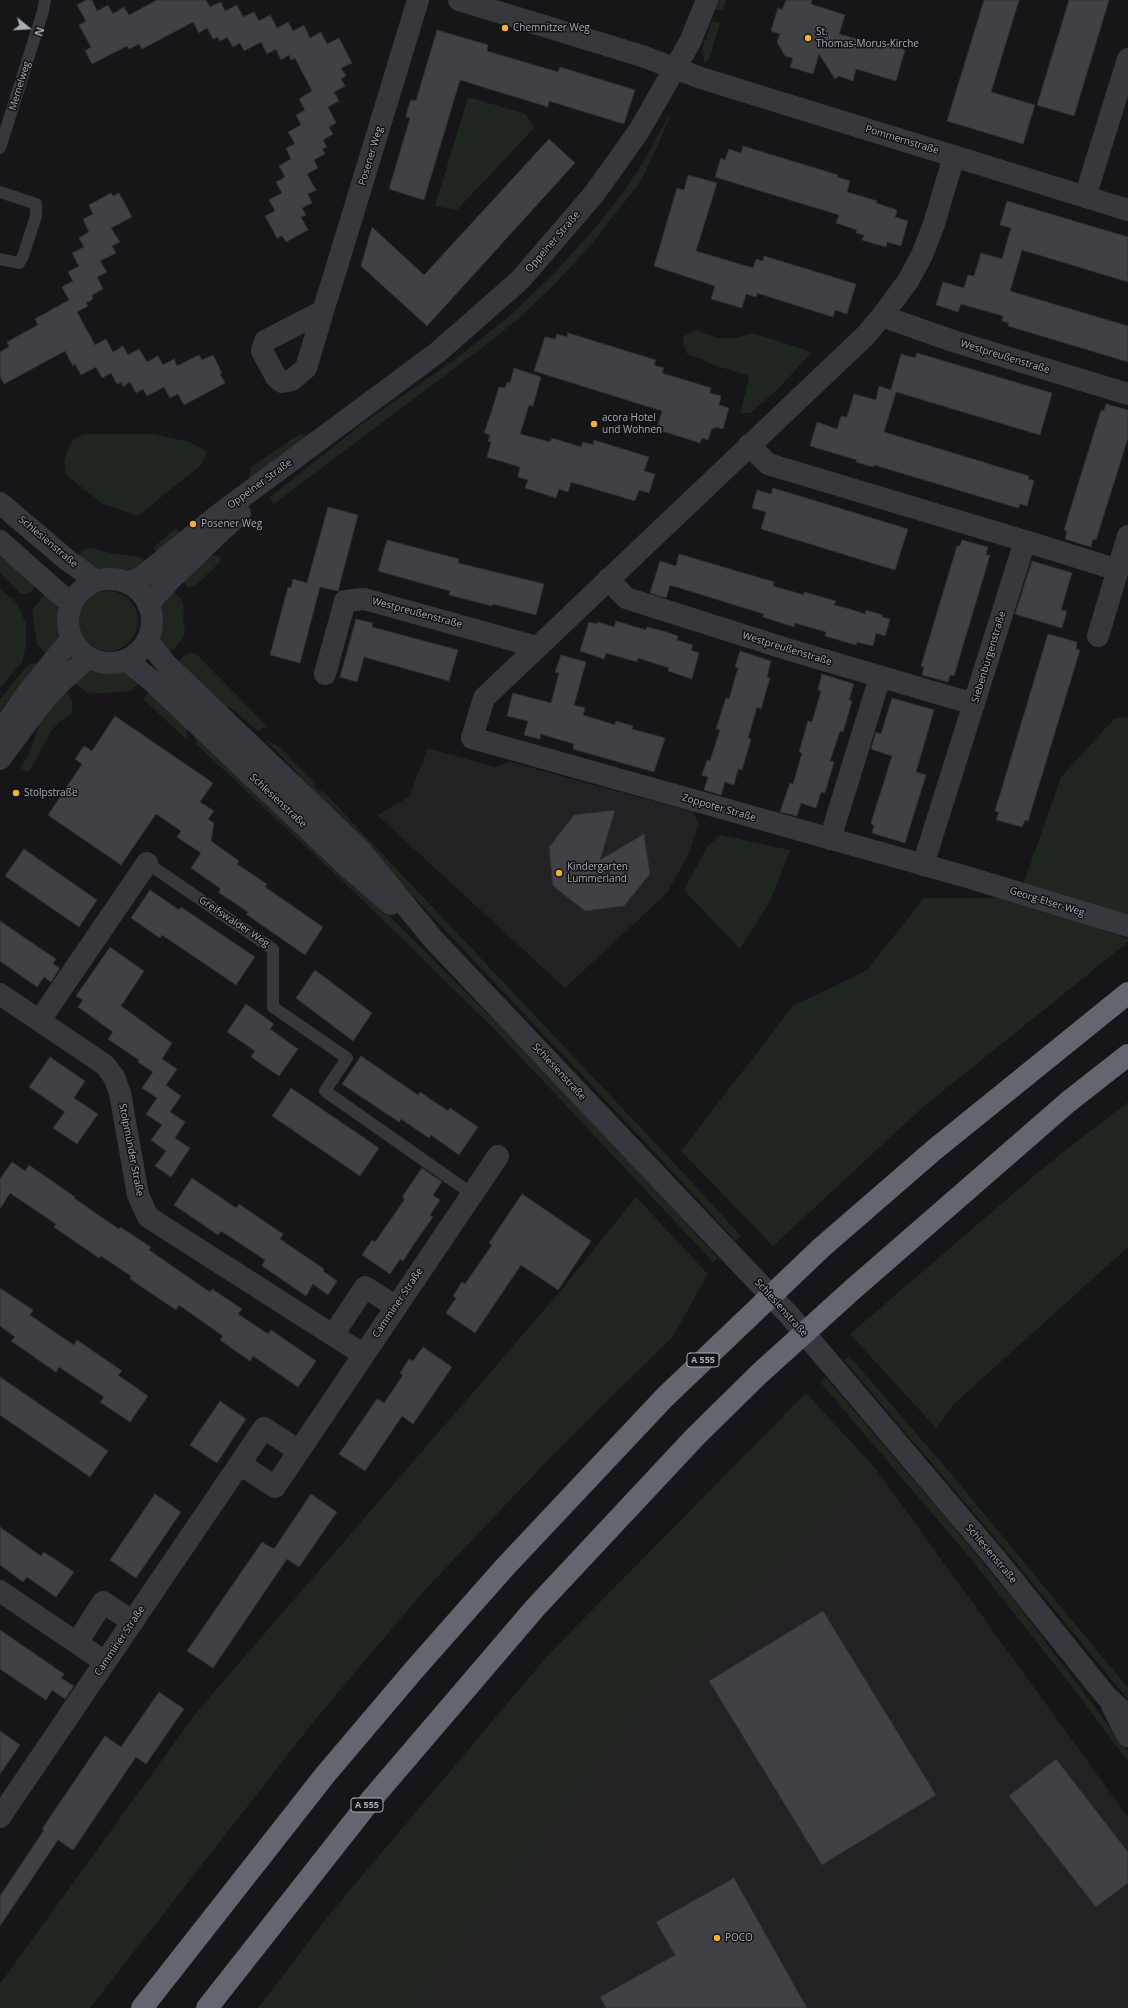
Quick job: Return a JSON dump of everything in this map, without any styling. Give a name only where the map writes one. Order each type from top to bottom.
[{"type":"highway","name":"A 555","points":[[142,2008],[325,1775],[414,1670],[505,1567],[665,1397],[821,1248],[940,1145],[1128,994]]},
{"type":"highway","name":"A 555","points":[[207,2008],[370,1801],[535,1608],[695,1438],[759,1374],[852,1290],[1068,1102],[1128,1055]]},
{"type":"street","name":"Posener Weg","points":[[323,311],[418,0]]},
{"type":"street","name":"Pommernstraße","points":[[459,0],[642,56],[675,70],[1128,210]]},
{"type":"street","name":"Oppelner Straße","points":[[128,583],[142,577],[218,515],[438,352],[520,280],[594,194],[640,131],[675,70],[696,28],[707,0]]},
{"type":"street","points":[[1085,197],[1128,59]]},
{"type":"street","points":[[537,647],[865,336],[882,316],[908,281],[922,255],[934,224],[954,156]]},
{"type":"street","name":"Westpreußenstraße","points":[[882,316],[953,341],[1128,394]]},
{"type":"street","name":"Oppelner Straße","points":[[148,604],[171,578],[336,429]]},
{"type":"street","points":[[750,445],[768,464],[1118,570]]},
{"type":"street","name":"Schlesienstraße","points":[[0,503],[66,559],[96,581]]},
{"type":"street","points":[[1098,636],[1128,536]]},
{"type":"street","points":[[0,541],[71,604]]},
{"type":"street","name":"Siebenbürgenstraße","points":[[923,865],[1025,541]]},
{"type":"street","points":[[107,579],[128,583],[140,592],[148,604],[152,616],[152,628],[147,640],[142,649],[126,660],[114,664],[101,663],[88,658],[78,650],[71,639],[68,628],[68,616],[71,604],[77,594],[96,581],[107,579]]},
{"type":"street","name":"Westpreußenstraße","points":[[608,580],[626,598],[880,677],[974,704]]},
{"type":"street","name":"Westpreußenstraße","points":[[325,674],[345,601],[364,599],[537,647]]},
{"type":"street","points":[[0,732],[26,695],[71,639]]},
{"type":"street","name":"Schlesienstraße","points":[[147,640],[167,665],[360,850],[434,939],[789,1315],[995,1558],[1106,1696],[1128,1716]]},
{"type":"street","name":"Zoppoter Straße","points":[[537,647],[484,698],[472,738],[966,877]]},
{"type":"street","points":[[0,759],[43,701],[63,680],[88,658]]},
{"type":"street","name":"Schlesienstraße","points":[[126,660],[152,681],[347,866],[434,939]]},
{"type":"street","points":[[830,839],[880,677]]},
{"type":"street","name":"Greifswalder Weg","points":[[40,1020],[148,863]]},
{"type":"street","name":"Georg-Elser-Weg","points":[[966,877],[1128,926]]},
{"type":"street","name":"Stolpmünder Straße","points":[[0,994],[105,1065],[114,1077],[120,1093],[138,1195],[148,1217],[364,1355]]},
{"type":"street","name":"Camminer Straße","points":[[240,1464],[275,1487],[498,1156]]},
{"type":"street","points":[[333,1335],[366,1287],[396,1307]]},
{"type":"street","name":"Camminer Straße","points":[[0,1817],[264,1428],[299,1451]]},
{"type":"street","points":[[0,1591],[106,1662]]},
{"type":"street","points":[[76,1643],[103,1602],[133,1622]]},
{"type":"street","name":"Schlesienstraße","points":[[1106,1696],[1128,1736]]},
{"type":"lane","name":"Memelweg","points":[[0,148],[45,0]]},
{"type":"lane","points":[[0,192],[36,204],[36,216],[23,256],[18,263],[0,259]]},
{"type":"lane","name":"Greifswalder Weg","points":[[148,863],[273,949],[274,1007],[347,1058],[325,1091],[472,1194]]},
{"type":"shaded area","points":[[718,0],[726,0],[723,11],[715,9]]},
{"type":"shaded area","points":[[712,21],[720,23],[710,57],[705,64],[702,49]]},
{"type":"shaded area","points":[[468,97],[526,114],[534,128],[457,210],[435,206]]},
{"type":"shaded area","points":[[669,115],[669,120],[641,181],[590,246],[554,285],[517,320],[483,347],[274,504],[269,498],[362,424],[458,357],[513,313],[556,271],[595,228],[625,190],[644,161]]},
{"type":"shaded area","points":[[696,330],[718,338],[735,338],[752,333],[812,352],[776,391],[750,413],[740,413],[749,379],[747,375],[710,364],[702,359],[687,354],[683,343],[684,336]]},
{"type":"shaded area","points":[[83,434],[153,434],[190,442],[207,452],[201,465],[138,516],[103,504],[66,475],[64,461],[71,442]]},
{"type":"shaded area","points":[[300,434],[307,435],[248,481],[251,467]]},
{"type":"shaded area","points":[[176,528],[182,536],[159,556],[154,549],[155,546]]},
{"type":"shaded area","points":[[90,548],[115,554],[141,557],[150,564],[127,573],[92,569],[75,560],[84,549]]},
{"type":"shaded area","points":[[216,555],[220,557],[220,562],[195,586],[188,587],[180,580],[204,558]]},
{"type":"shaded area","points":[[0,557],[19,566],[39,583],[29,593],[20,593],[0,573]]},
{"type":"shaded area","points":[[171,588],[182,600],[184,607],[183,621],[185,631],[183,638],[173,650],[168,651],[159,642],[159,613],[162,602]]},
{"type":"shaded area","points":[[0,589],[17,603],[26,624],[26,645],[22,662],[0,688]]},
{"type":"shaded area","points":[[49,590],[55,598],[59,615],[59,631],[55,647],[49,657],[37,644],[32,610]]},
{"type":"shaded area","points":[[108,591],[125,596],[133,604],[138,621],[133,638],[125,646],[108,651],[91,646],[83,638],[78,621],[83,604],[91,596]]},
{"type":"shaded area","points":[[192,653],[197,655],[267,726],[258,731],[233,710],[207,694],[176,664],[186,654]]},
{"type":"shaded area","points":[[34,663],[38,664],[0,710],[0,699],[28,665]]},
{"type":"shaded area","points":[[95,670],[134,674],[142,680],[131,691],[88,694],[72,680]]},
{"type":"shaded area","points":[[152,688],[186,723],[187,740],[143,699]]},
{"type":"shaded area","points":[[63,689],[69,695],[73,703],[71,715],[60,721],[51,731],[29,773],[20,768],[29,754],[44,711]]},
{"type":"shaded area","points":[[1128,717],[1128,918],[1023,885],[1061,777],[1115,718]]},
{"type":"shaded area","points":[[194,732],[371,898],[500,1026],[633,1165],[718,1258],[713,1262],[497,1032],[371,908],[196,744]]},
{"type":"shaded area","points":[[266,740],[280,747],[316,784],[314,786],[320,792],[322,790],[691,1181],[741,1236],[736,1241],[644,1141]]},
{"type":"shaded area","name":"Kindergarten Lummerland","points":[[428,748],[495,767],[510,762],[693,812],[699,824],[689,853],[667,893],[565,988],[377,815],[409,797]]},
{"type":"shaded area","points":[[720,835],[790,850],[770,901],[740,949],[684,890],[707,847]]},
{"type":"shaded area","points":[[924,898],[1013,898],[1128,939],[1128,942],[922,1108],[773,1246],[681,1151],[793,1006],[867,970]]},
{"type":"shaded area","points":[[1128,1102],[1128,1247],[955,1403],[936,1428],[850,1334],[1048,1164]]},
{"type":"shaded area","points":[[636,1197],[708,1274],[673,1336],[550,1458],[422,1593],[314,1721],[90,2008],[0,2008],[0,1984],[196,1713],[558,1294]]},
{"type":"shaded area","points":[[849,1356],[942,1463],[1128,1688],[1128,1700],[1013,1559],[844,1360]]},
{"type":"shaded area","points":[[826,1378],[952,1525],[1020,1608],[1128,1751],[1128,1762],[1077,1693],[971,1559],[820,1382]]},
{"type":"shaded area","points":[[806,1393],[875,1468],[664,1678],[411,2008],[258,2008],[329,1915],[549,1654]]},
{"type":"shaded area","points":[[875,1468],[1128,1817],[1128,2008],[411,2008],[664,1678]]},
{"type":"building","points":[[86,0],[92,0],[97,11],[108,5],[113,14],[124,7],[129,15],[157,0],[206,0],[210,7],[221,2],[225,11],[237,5],[243,17],[254,12],[259,21],[270,15],[277,28],[288,22],[293,31],[304,25],[310,38],[321,32],[327,44],[339,38],[352,63],[341,68],[346,76],[341,79],[345,86],[334,92],[339,101],[328,107],[336,123],[329,127],[333,134],[323,140],[327,147],[322,149],[325,154],[314,160],[318,168],[307,174],[316,190],[308,194],[312,203],[302,208],[306,215],[301,217],[308,230],[286,242],[282,236],[277,238],[265,216],[275,211],[269,200],[282,193],[276,182],[285,177],[279,166],[291,159],[286,148],[295,144],[288,132],[301,125],[296,115],[305,110],[299,99],[312,91],[295,58],[291,60],[289,55],[281,60],[276,49],[267,54],[261,42],[244,51],[240,43],[233,47],[227,37],[220,41],[218,37],[213,39],[207,28],[199,33],[193,22],[142,49],[139,44],[129,49],[127,46],[92,64],[85,51],[91,47],[79,25],[86,21],[77,5]]},
{"type":"building","name":"St. Thomas-Morus-Kirche","points":[[786,0],[812,0],[811,4],[845,15],[839,34],[882,46],[883,43],[905,50],[896,81],[856,69],[853,81],[839,76],[835,79],[819,54],[813,74],[790,67],[793,58],[785,56],[777,42],[780,34],[771,31],[778,8],[782,10]]},
{"type":"building","points":[[984,0],[1019,0],[991,92],[1035,105],[1023,144],[947,121]]},
{"type":"building","points":[[1069,0],[1109,0],[1074,116],[1037,105]]},
{"type":"building","points":[[437,30],[488,45],[487,51],[558,72],[560,67],[635,90],[624,124],[549,101],[548,107],[460,80],[424,200],[389,189],[410,118],[406,117],[408,108],[411,100],[416,101]]},
{"type":"building","points":[[549,139],[575,163],[427,326],[361,266],[372,227],[424,275]]},
{"type":"building","points":[[743,146],[838,175],[837,177],[850,181],[847,192],[877,201],[876,203],[897,210],[895,217],[908,221],[901,246],[887,242],[886,247],[862,240],[864,235],[856,233],[857,230],[836,223],[839,215],[715,177],[721,158],[725,160],[729,149],[741,153]]},
{"type":"building","points":[[688,175],[717,183],[696,251],[753,268],[756,259],[763,261],[764,256],[856,284],[847,314],[835,310],[833,317],[757,293],[756,297],[746,294],[742,308],[711,299],[715,286],[654,266],[677,188],[684,190]]},
{"type":"building","points":[[111,193],[113,196],[119,193],[132,217],[111,228],[120,242],[112,246],[116,253],[100,261],[107,272],[97,277],[103,289],[92,295],[93,299],[86,303],[88,306],[77,312],[95,345],[106,339],[113,352],[123,346],[128,355],[139,349],[147,362],[158,356],[163,365],[174,359],[177,366],[199,355],[202,360],[213,355],[225,383],[184,405],[178,394],[170,398],[164,387],[147,396],[143,389],[136,393],[130,382],[123,387],[121,382],[117,384],[111,373],[102,378],[96,367],[81,375],[75,364],[73,366],[65,351],[4,384],[0,376],[0,352],[9,347],[7,342],[38,325],[35,319],[69,300],[62,287],[73,281],[68,272],[79,266],[72,253],[84,247],[79,238],[89,232],[83,219],[93,214],[89,205]]},
{"type":"building","points":[[1007,201],[1128,237],[1128,282],[1022,250],[1010,291],[1128,326],[1128,362],[1008,326],[1009,323],[1002,321],[1003,316],[961,304],[958,312],[936,305],[943,282],[964,288],[968,275],[974,276],[981,253],[1002,259],[1011,228],[1000,225]]},
{"type":"building","points":[[568,333],[656,360],[654,365],[664,368],[662,373],[711,388],[710,393],[721,396],[719,405],[729,408],[723,429],[715,427],[715,429],[712,428],[708,440],[702,438],[700,443],[662,431],[664,427],[658,425],[662,411],[534,371],[545,337],[555,339],[557,334],[567,337]]},
{"type":"building","points":[[917,353],[1052,393],[1040,435],[896,392],[884,432],[1029,476],[1028,479],[1034,481],[1027,506],[1020,504],[1018,508],[874,465],[873,467],[856,462],[857,460],[810,446],[817,422],[837,429],[841,416],[847,417],[854,394],[876,400],[879,386],[891,390],[901,354],[915,358]]},
{"type":"building","points":[[514,368],[541,377],[533,406],[529,405],[520,434],[550,442],[552,438],[581,447],[583,442],[593,445],[594,440],[649,457],[644,471],[655,474],[649,493],[639,490],[635,501],[571,482],[568,492],[559,489],[556,498],[525,488],[528,480],[518,477],[520,467],[487,457],[491,442],[488,441],[490,435],[484,433],[499,387],[505,388],[507,382],[510,383]]},
{"type":"building","points":[[1106,404],[1128,410],[1128,438],[1096,540],[1093,539],[1091,547],[1065,539],[1067,531],[1064,530],[1101,410],[1104,411]]},
{"type":"building","points":[[773,488],[908,529],[895,570],[761,529],[766,512],[752,508],[757,490],[771,494]]},
{"type":"building","points":[[328,507],[358,515],[338,591],[320,587],[300,663],[270,655],[288,587],[291,588],[293,579],[307,583]]},
{"type":"building","points":[[387,540],[459,559],[458,563],[544,584],[536,615],[449,595],[450,591],[378,571]]},
{"type":"building","points":[[962,540],[988,547],[986,555],[990,555],[954,676],[950,675],[948,682],[922,675],[924,667],[921,666],[957,546],[960,546]]},
{"type":"building","points":[[679,554],[774,582],[773,586],[804,595],[804,592],[836,601],[834,605],[865,614],[866,610],[882,615],[882,617],[890,619],[885,636],[876,633],[873,646],[857,642],[856,645],[825,636],[826,632],[795,623],[794,627],[763,617],[764,614],[670,585],[666,598],[650,593],[660,561],[676,566]]},
{"type":"building","points":[[1032,561],[1072,573],[1061,610],[1067,611],[1062,628],[1015,614]]},
{"type":"building","points":[[356,619],[373,623],[372,627],[458,650],[449,681],[364,657],[357,682],[340,677]]},
{"type":"building","points":[[616,621],[646,630],[647,627],[663,631],[678,636],[677,640],[693,645],[691,650],[699,653],[692,679],[668,671],[669,668],[638,658],[637,662],[606,653],[604,659],[580,651],[589,622],[597,624],[598,622],[614,627]]},
{"type":"building","points":[[1048,634],[1077,642],[1076,649],[1080,650],[1028,821],[1025,820],[1022,827],[996,820],[999,812],[995,811]]},
{"type":"building","points":[[740,651],[771,661],[767,677],[770,678],[761,709],[757,707],[748,738],[751,739],[742,770],[738,769],[734,785],[725,782],[721,795],[704,790],[708,777],[702,775],[707,760],[710,761],[720,730],[716,729],[726,698],[729,699],[738,668],[735,667]]},
{"type":"building","points":[[561,655],[586,662],[574,705],[585,708],[583,715],[615,725],[616,721],[633,726],[632,729],[665,738],[654,772],[573,749],[574,744],[541,734],[540,739],[524,735],[528,721],[507,716],[513,693],[551,703],[559,673],[555,672]]},
{"type":"building","points":[[822,674],[854,684],[849,700],[852,701],[843,732],[840,731],[830,761],[834,762],[825,793],[821,792],[816,808],[801,803],[797,816],[780,812],[790,783],[793,784],[802,753],[799,752],[808,721],[812,722],[821,691],[818,690]]},
{"type":"building","points":[[892,698],[934,710],[916,772],[926,775],[905,843],[872,833],[874,826],[871,823],[892,756],[871,749],[876,732],[881,734]]},
{"type":"building","points":[[115,716],[213,783],[200,802],[214,811],[208,819],[214,823],[211,841],[239,861],[237,864],[267,884],[265,887],[323,927],[305,955],[246,914],[248,912],[218,892],[221,889],[191,868],[201,853],[177,837],[181,831],[156,814],[121,865],[48,815],[82,764],[75,759],[84,746],[92,751]]},
{"type":"building","points":[[615,810],[600,860],[644,834],[650,874],[624,906],[585,911],[553,886],[549,847],[574,815]]},
{"type":"building","points":[[24,849],[97,900],[79,927],[5,876]]},
{"type":"building","points":[[150,890],[179,910],[181,907],[255,957],[236,985],[162,935],[160,938],[131,918]]},
{"type":"building","points":[[0,921],[56,959],[53,964],[60,968],[51,982],[44,977],[37,987],[0,961]]},
{"type":"building","points":[[110,947],[144,971],[121,1006],[172,1043],[162,1059],[177,1069],[166,1085],[181,1096],[170,1112],[185,1122],[175,1138],[190,1148],[171,1177],[155,1166],[166,1151],[151,1140],[162,1125],[146,1114],[157,1098],[142,1088],[153,1072],[138,1062],[139,1060],[108,1039],[113,1032],[78,1007],[83,1000],[76,996]]},
{"type":"building","points":[[315,970],[372,1013],[353,1041],[296,998]]},
{"type":"building","points":[[246,1004],[274,1024],[270,1029],[298,1049],[279,1076],[251,1057],[255,1051],[227,1032]]},
{"type":"building","points":[[361,1056],[418,1095],[420,1092],[448,1111],[450,1108],[478,1127],[459,1155],[431,1135],[429,1138],[401,1119],[399,1122],[342,1084]]},
{"type":"building","points":[[50,1057],[85,1081],[74,1098],[98,1114],[77,1144],[53,1128],[65,1112],[29,1087]]},
{"type":"building","points":[[291,1088],[379,1148],[360,1176],[272,1116]]},
{"type":"building","points":[[12,1162],[25,1171],[29,1165],[104,1219],[119,1229],[120,1227],[151,1247],[149,1250],[210,1292],[212,1289],[242,1309],[238,1314],[268,1334],[271,1330],[316,1361],[298,1387],[253,1356],[250,1361],[220,1340],[223,1336],[179,1305],[176,1310],[130,1279],[131,1276],[101,1256],[99,1258],[54,1227],[56,1224],[10,1193],[0,1209],[0,1179]]},
{"type":"building","points":[[422,1168],[442,1182],[433,1195],[440,1200],[430,1215],[433,1217],[403,1261],[400,1259],[390,1274],[362,1255],[372,1240],[375,1242],[405,1199],[402,1197]]},
{"type":"building","points":[[192,1178],[236,1208],[239,1204],[283,1234],[280,1239],[324,1269],[323,1271],[337,1281],[328,1295],[313,1284],[306,1296],[262,1266],[265,1260],[221,1231],[218,1235],[174,1205]]},
{"type":"building","points":[[522,1194],[591,1241],[558,1290],[521,1265],[475,1333],[446,1313],[456,1298],[453,1296],[462,1282],[465,1284],[492,1245],[489,1243]]},
{"type":"building","points":[[0,1288],[33,1310],[30,1315],[59,1335],[74,1345],[77,1340],[122,1371],[118,1375],[148,1396],[130,1422],[100,1402],[104,1397],[59,1367],[56,1372],[11,1341],[15,1337],[0,1326]]},
{"type":"building","points":[[423,1347],[452,1367],[413,1424],[402,1416],[365,1471],[339,1454],[377,1399],[384,1403],[403,1375],[400,1373],[409,1359],[413,1361]]},
{"type":"building","points":[[0,1377],[108,1451],[90,1477],[0,1415]]},
{"type":"building","points":[[220,1401],[246,1419],[217,1463],[190,1445]]},
{"type":"building","points":[[155,1494],[181,1512],[136,1578],[110,1560]]},
{"type":"building","points":[[311,1494],[337,1512],[299,1567],[287,1559],[213,1668],[187,1651],[262,1542],[274,1549]]},
{"type":"building","points":[[0,1527],[41,1556],[44,1552],[74,1572],[56,1597],[27,1577],[23,1582],[0,1565]]},
{"type":"building","points":[[823,1611],[936,1795],[822,1865],[709,1681]]},
{"type":"building","points":[[0,1630],[64,1674],[61,1678],[74,1686],[65,1699],[52,1690],[46,1700],[0,1669]]},
{"type":"building","points":[[159,1692],[184,1709],[146,1764],[136,1757],[73,1850],[58,1840],[0,1926],[0,1896],[44,1830],[42,1829],[105,1736],[121,1747]]},
{"type":"building","points":[[0,1731],[20,1745],[0,1774]]},
{"type":"building","points":[[1056,1759],[1128,1852],[1128,1883],[1096,1907],[1009,1796]]},
{"type":"building","name":"POCO","points":[[734,1878],[807,2008],[606,2008],[600,1997],[675,1955],[656,1922]]},
{"type":"place","name":"Chemnitzer Weg","points":[[505,28]]},
{"type":"place","name":"St. Thomas-Morus-Kirche","points":[[808,38]]},
{"type":"place","name":"acora Hotel und Wohnen","points":[[594,424]]},
{"type":"place","name":"Posener Weg","points":[[193,524]]},
{"type":"place","name":"Stolpstraße","points":[[16,793]]},
{"type":"place","name":"Kindergarten Lummerland","points":[[559,873]]},
{"type":"place","name":"POCO","points":[[717,1938]]}]
